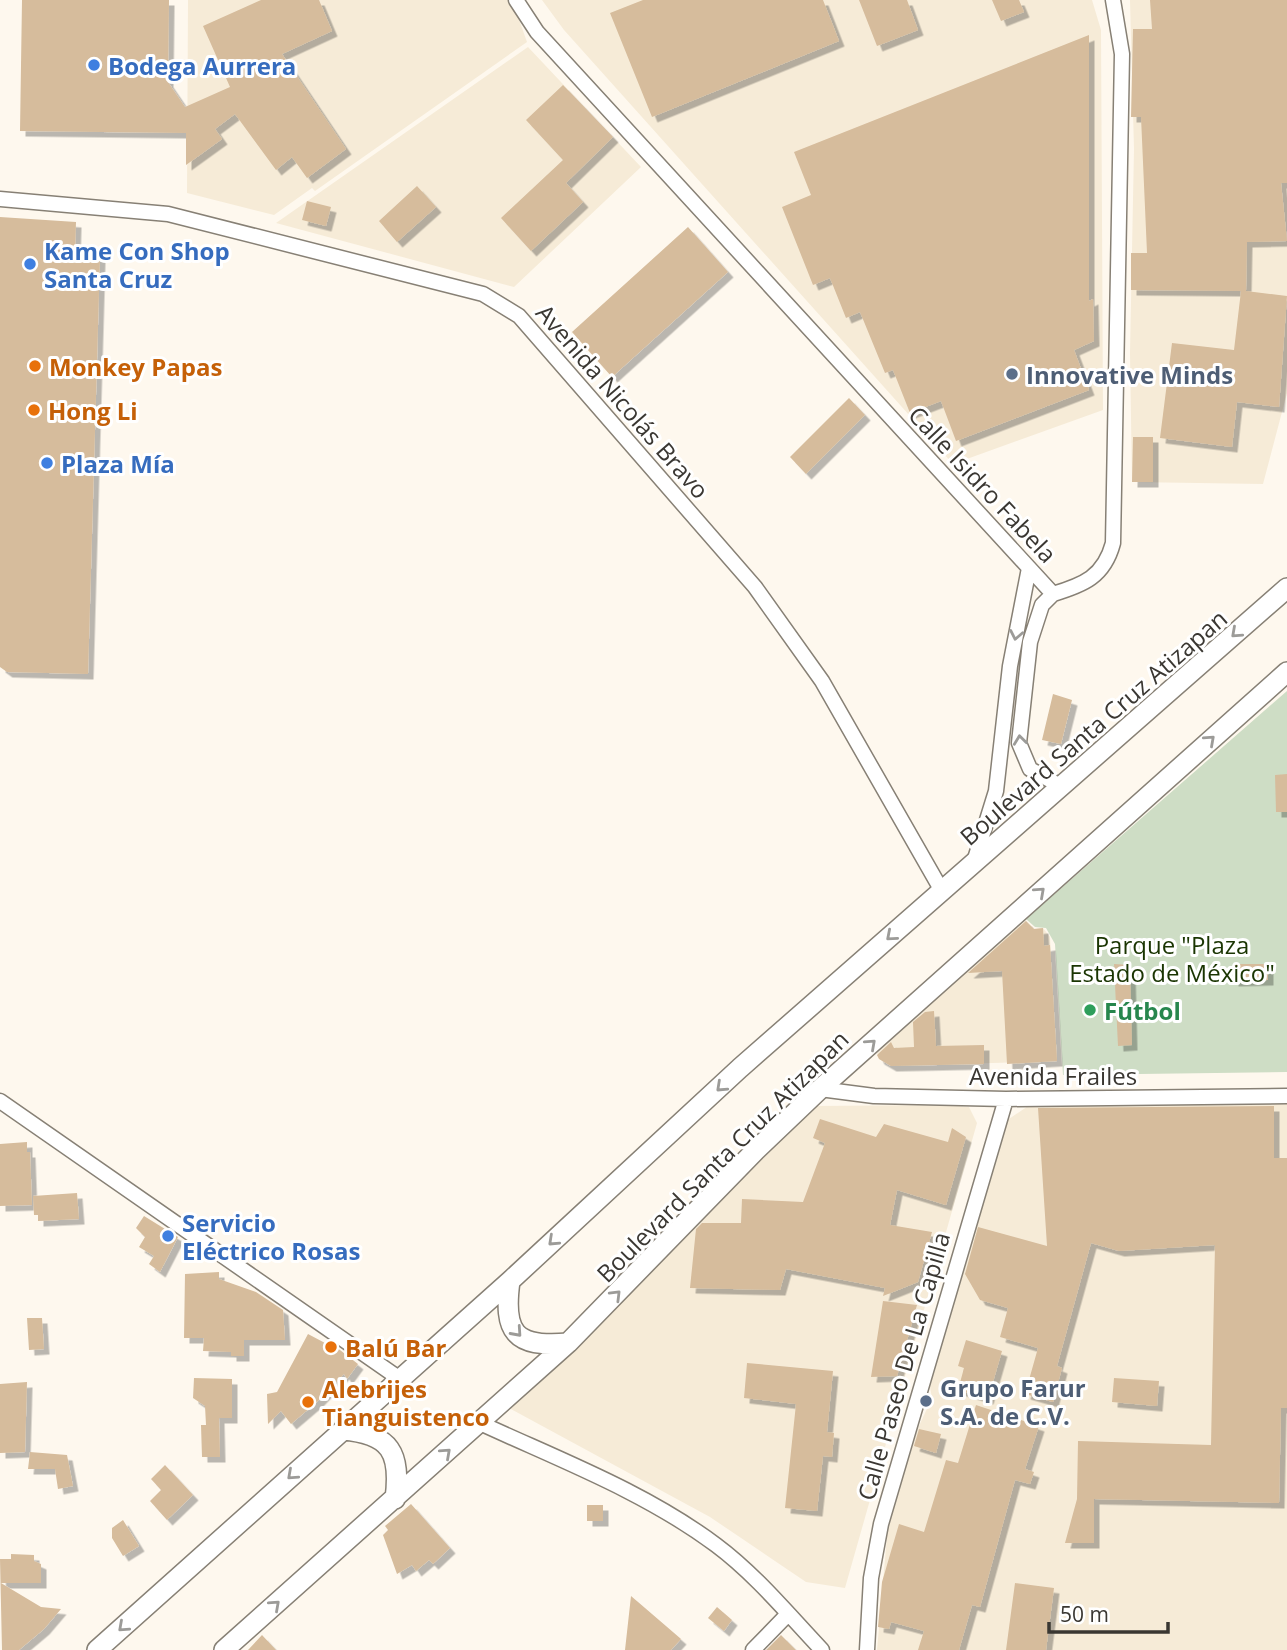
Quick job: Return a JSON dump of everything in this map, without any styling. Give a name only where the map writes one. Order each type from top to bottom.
[{"type":"main road","name":"Boulevard Santa Cruz Atizapan","points":[[343,1430],[510,1281],[740,1068],[1287,588]]},
{"type":"main road","name":"Boulevard Santa Cruz Atizapan","points":[[224,1650],[568,1343],[756,1150],[820,1089],[1287,672]]},
{"type":"main road","points":[[510,1281],[508,1321],[515,1333],[537,1345],[568,1343]]},
{"type":"main road","points":[[97,1650],[343,1430],[375,1436],[387,1444],[397,1468],[395,1499]]},
{"type":"street","name":"Calle Isidro Fabela","points":[[516,0],[537,32],[1052,594],[1077,586],[1099,573],[1108,560],[1113,543],[1122,54],[1113,0]]},
{"type":"street","name":"Avenida Nicolás Bravo","points":[[0,199],[168,214],[483,294],[519,316],[771,609],[822,681],[942,891]]},
{"type":"street","points":[[973,866],[996,791],[1010,666],[1029,568]]},
{"type":"street","points":[[1052,594],[1042,605],[1030,642],[1019,743],[1030,769],[1062,787]]},
{"type":"street","name":"Avenida Frailes","points":[[820,1089],[874,1096],[1006,1099],[1287,1096]]},
{"type":"street","name":"Calle Paseo De La Capilla","points":[[867,1650],[871,1578],[880,1524],[1006,1099]]},
{"type":"street","points":[[0,1101],[400,1379]]},
{"type":"street","points":[[480,1423],[628,1492],[695,1530],[746,1571],[822,1650]]},
{"type":"street","points":[[753,1650],[788,1614]]},
{"type":"shaded area","points":[[188,0],[512,0],[527,42],[315,191],[312,188],[274,215],[187,193]]},
{"type":"shaded area","points":[[542,0],[1092,0],[1101,30],[1103,410],[953,464],[564,30]]},
{"type":"shaded area","points":[[1130,0],[1287,0],[1287,393],[1263,484],[1132,482],[1130,353],[1134,149]]},
{"type":"shaded area","points":[[528,47],[641,167],[514,287],[276,223]]},
{"type":"shaded area","points":[[1020,915],[1034,929],[1043,928],[1050,937],[1057,1061],[891,1066],[879,1059],[876,1049]]},
{"type":"shaded area","points":[[1037,1100],[1287,1102],[1287,1650],[877,1650],[888,1525],[918,1428],[932,1398],[930,1387],[1006,1121]]},
{"type":"shaded area","points":[[812,1106],[969,1107],[977,1123],[845,1588],[806,1582],[710,1517],[509,1408]]},
{"type":"green space","name":"Parque \"Plaza Estado de México\"","points":[[1287,691],[1287,1072],[1063,1075],[1055,944],[1046,928],[1035,927],[1026,919]]},
{"type":"building","points":[[22,0],[169,0],[168,82],[185,107],[230,87],[203,26],[261,0],[319,0],[332,31],[282,54],[346,149],[307,178],[292,157],[276,170],[235,114],[215,129],[222,139],[186,165],[186,133],[20,131]]},
{"type":"building","points":[[643,0],[823,0],[839,41],[652,117],[610,13]]},
{"type":"building","points":[[859,0],[907,0],[918,30],[877,46]]},
{"type":"building","points":[[992,0],[1019,0],[1024,12],[1001,21]]},
{"type":"building","points":[[1150,0],[1287,0],[1287,183],[1281,183],[1287,241],[1247,242],[1246,291],[1287,296],[1279,407],[1237,402],[1232,447],[1160,438],[1172,343],[1234,350],[1241,291],[1131,290],[1131,253],[1147,253],[1141,117],[1131,117],[1133,29],[1152,29]]},
{"type":"building","points":[[1089,35],[1089,301],[1093,299],[1094,341],[1074,350],[1089,390],[956,441],[941,401],[910,413],[893,370],[885,373],[860,312],[846,318],[830,278],[813,285],[782,207],[811,195],[794,152]]},
{"type":"building","points":[[563,85],[613,137],[566,183],[583,202],[531,251],[501,218],[563,160],[526,120]]},
{"type":"building","points":[[417,186],[436,207],[397,242],[379,221]]},
{"type":"building","points":[[307,201],[331,207],[326,226],[302,220]]},
{"type":"building","name":"Plaza Mía","points":[[0,217],[76,222],[75,255],[100,256],[88,674],[7,672],[0,667]]},
{"type":"building","points":[[688,227],[728,272],[612,377],[572,332]]},
{"type":"building","points":[[849,398],[865,415],[806,474],[790,457]]},
{"type":"building","points":[[1133,437],[1153,437],[1153,482],[1132,482]]},
{"type":"building","points":[[1053,694],[1072,700],[1061,744],[1042,740]]},
{"type":"building","points":[[1287,774],[1287,812],[1276,812],[1275,775]]},
{"type":"building","points":[[1026,921],[1034,929],[1043,928],[1044,946],[1050,945],[1057,1061],[1007,1064],[1002,971],[968,973]]},
{"type":"building","points":[[1114,964],[1130,965],[1132,1045],[1118,1046]]},
{"type":"building","points":[[1233,964],[1268,964],[1268,980],[1233,981]]},
{"type":"building","points":[[934,1011],[936,1046],[984,1045],[984,1064],[891,1066],[879,1059],[877,1055],[891,1042],[894,1048],[914,1047],[913,1022],[925,1012]]},
{"type":"building","points":[[1274,1106],[1274,1158],[1287,1158],[1287,1408],[1281,1408],[1279,1503],[1094,1499],[1094,1543],[1065,1543],[1077,1499],[1078,1441],[1211,1445],[1215,1245],[1119,1251],[1091,1243],[1057,1366],[1062,1368],[1053,1402],[1025,1394],[1038,1348],[1000,1337],[1008,1308],[980,1300],[965,1274],[978,1227],[1047,1246],[1038,1108]]},
{"type":"building","points":[[820,1119],[876,1137],[884,1124],[948,1142],[952,1128],[966,1137],[946,1205],[897,1190],[890,1225],[932,1232],[918,1282],[883,1296],[885,1288],[786,1269],[780,1290],[690,1288],[696,1229],[702,1223],[741,1223],[742,1199],[803,1202],[825,1143],[813,1138]]},
{"type":"building","points":[[27,1142],[27,1152],[30,1152],[32,1205],[0,1206],[0,1144]]},
{"type":"building","points":[[77,1193],[79,1219],[38,1221],[38,1215],[34,1215],[33,1196]]},
{"type":"building","points":[[144,1216],[178,1237],[160,1272],[149,1264],[154,1256],[139,1247],[145,1237],[136,1228]]},
{"type":"building","points":[[219,1272],[219,1279],[256,1292],[283,1310],[285,1340],[244,1340],[244,1356],[231,1356],[231,1352],[203,1351],[204,1338],[184,1338],[185,1274]]},
{"type":"building","points":[[883,1301],[917,1305],[897,1376],[871,1377]]},
{"type":"building","points":[[27,1318],[42,1318],[44,1349],[29,1350]]},
{"type":"building","points":[[308,1334],[325,1343],[327,1340],[358,1364],[347,1379],[344,1374],[291,1424],[281,1411],[268,1424],[267,1394],[277,1392]]},
{"type":"building","points":[[966,1340],[1002,1351],[988,1399],[958,1390],[964,1368],[958,1366]]},
{"type":"building","points":[[747,1363],[833,1371],[827,1432],[834,1433],[832,1457],[823,1456],[817,1511],[785,1508],[796,1404],[744,1398]]},
{"type":"building","points":[[194,1378],[232,1379],[232,1418],[219,1418],[220,1457],[202,1457],[201,1425],[206,1425],[205,1406],[193,1398]]},
{"type":"building","points":[[1114,1378],[1159,1381],[1157,1406],[1112,1402]]},
{"type":"building","points":[[27,1382],[25,1452],[0,1453],[0,1384]]},
{"type":"building","points":[[976,1405],[1039,1426],[1025,1469],[1034,1472],[1030,1484],[1015,1480],[980,1607],[972,1605],[959,1650],[918,1650],[924,1631],[891,1622],[889,1629],[878,1627],[882,1582],[899,1524],[924,1532],[946,1460],[958,1463]]},
{"type":"building","points":[[919,1429],[941,1434],[936,1453],[914,1446]]},
{"type":"building","points":[[30,1452],[67,1455],[73,1486],[58,1489],[55,1469],[28,1469]]},
{"type":"building","points":[[165,1465],[193,1495],[167,1520],[150,1501],[161,1490],[151,1479]]},
{"type":"building","points":[[411,1504],[450,1548],[433,1564],[429,1560],[416,1571],[412,1565],[397,1574],[383,1535],[388,1530],[385,1526]]},
{"type":"building","points":[[587,1505],[603,1505],[603,1521],[587,1521]]},
{"type":"building","points":[[123,1520],[139,1546],[123,1556],[112,1538],[112,1528]]},
{"type":"building","points":[[11,1554],[34,1555],[34,1561],[41,1564],[41,1583],[1,1583],[41,1607],[61,1609],[44,1629],[19,1650],[2,1650],[0,1559],[11,1559]]},
{"type":"building","points":[[1015,1583],[1054,1588],[1046,1650],[1006,1650]]},
{"type":"building","points":[[631,1596],[681,1639],[671,1650],[625,1650]]},
{"type":"building","points":[[717,1607],[732,1620],[724,1631],[708,1618]]},
{"type":"building","points":[[262,1635],[276,1650],[248,1650]]},
{"type":"building","points":[[781,1635],[796,1650],[766,1650]]},
{"type":"place","name":"Bodega Aurrera","points":[[94,65]]},
{"type":"place","name":"Kame Con Shop Santa Cruz","points":[[30,264]]},
{"type":"place","name":"Monkey Papas","points":[[35,366]]},
{"type":"place","name":"Innovative Minds","points":[[1012,374]]},
{"type":"place","name":"Hong Li","points":[[34,410]]},
{"type":"place","name":"Plaza Mía","points":[[47,463]]},
{"type":"place","name":"Fútbol","points":[[1090,1010]]},
{"type":"place","name":"Servicio Eléctrico Rosas","points":[[168,1236]]},
{"type":"place","name":"Balú Bar","points":[[331,1347]]},
{"type":"place","name":"Grupo Farur S.A. de C.V.","points":[[926,1401]]},
{"type":"place","name":"Alebrijes Tianguistenco","points":[[308,1402]]}]
